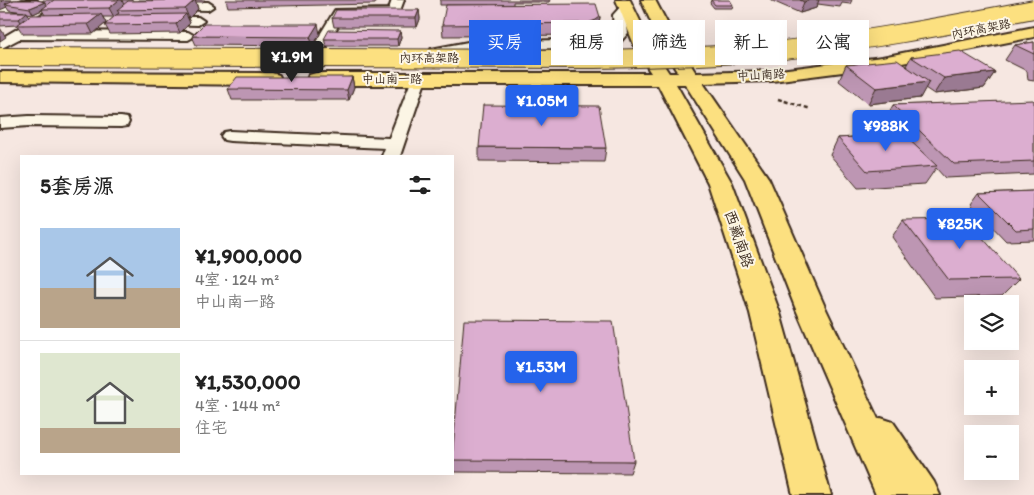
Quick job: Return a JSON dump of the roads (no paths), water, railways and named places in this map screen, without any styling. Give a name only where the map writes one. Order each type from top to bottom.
[{"type":"highway","name":"内环高架路","points":[[0,57],[635,58],[723,55],[769,51],[889,35],[1034,9]]},
{"type":"highway","name":"内环高架路","points":[[2,76],[542,69],[694,65],[856,48],[946,36],[1034,19]]},
{"type":"main road","name":"西藏南路","points":[[648,0],[658,20]]},
{"type":"main road","name":"中山南路","points":[[705,50],[874,32],[1034,3]]},
{"type":"main road","name":"西藏南路","points":[[624,4],[633,24]]},
{"type":"main road","name":"中山南路","points":[[677,78],[772,76],[882,62],[1034,32]]},
{"type":"main road","name":"中山南一路","points":[[0,50],[633,52]]},
{"type":"main road","name":"西藏南路","points":[[662,65],[677,78],[757,179],[810,307],[895,495]]},
{"type":"main road","name":"西藏南路","points":[[675,65],[677,78],[720,183],[765,313],[812,495]]},
{"type":"main road","name":"中山南一路","points":[[2,76],[290,79],[677,78]]},
{"type":"main road","name":"西藏南路","points":[[836,365],[921,495]]},
{"type":"lane","points":[[0,13],[31,0]]},
{"type":"lane","points":[[317,51],[339,13],[394,14],[398,0]]},
{"type":"lane","points":[[436,52],[468,46],[612,43],[620,33],[619,15],[624,4]]},
{"type":"lane","points":[[160,6],[208,6]]},
{"type":"lane","points":[[0,13],[40,20]]},
{"type":"lane","points":[[0,45],[40,20],[56,15]]},
{"type":"lane","points":[[78,51],[113,21]]},
{"type":"lane","points":[[151,21],[198,21]]},
{"type":"lane","points":[[0,34],[188,36]]},
{"type":"lane","points":[[230,136],[393,150],[419,79]]},
{"type":"lane","points":[[0,123],[29,121],[121,122]]}]
